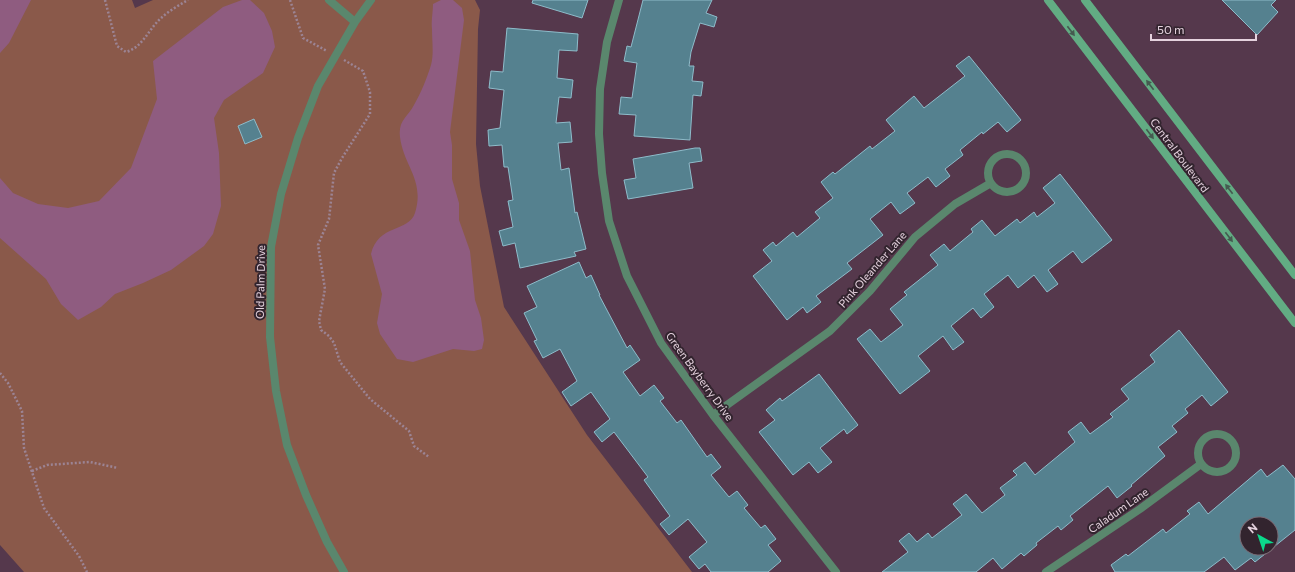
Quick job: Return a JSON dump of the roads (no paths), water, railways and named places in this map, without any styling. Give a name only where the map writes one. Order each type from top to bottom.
[{"type":"street","points":[[329,0],[355,22]]},
{"type":"street","name":"Old Palm Drive","points":[[344,572],[327,542],[309,502],[287,445],[276,391],[270,337],[271,247],[281,194],[298,138],[318,86],[355,22],[371,0]]},
{"type":"street","name":"Green Bayberry Drive","points":[[618,0],[608,42],[600,89],[599,134],[602,173],[609,221],[627,276],[661,343],[713,415],[836,572]]},
{"type":"street","name":"Central Boulevard","points":[[1048,0],[1295,323]]},
{"type":"street","name":"Central Boulevard","points":[[1084,0],[1295,275]]},
{"type":"street","points":[[1003,154],[1011,154],[1023,162],[1025,177],[1022,184],[1017,189],[1010,192],[1003,192],[996,189],[991,183],[988,177],[988,169],[996,157],[1003,154]]},
{"type":"street","name":"Pink Oleander Lane","points":[[713,415],[830,331],[870,291],[914,237],[955,204],[991,183]]},
{"type":"street","points":[[1220,433],[1233,441],[1236,448],[1236,455],[1229,468],[1214,472],[1201,464],[1198,457],[1198,450],[1200,442],[1206,437],[1212,434],[1220,433]]},
{"type":"street","name":"Caladum Lane","points":[[1046,572],[1140,510],[1201,464]]}]
